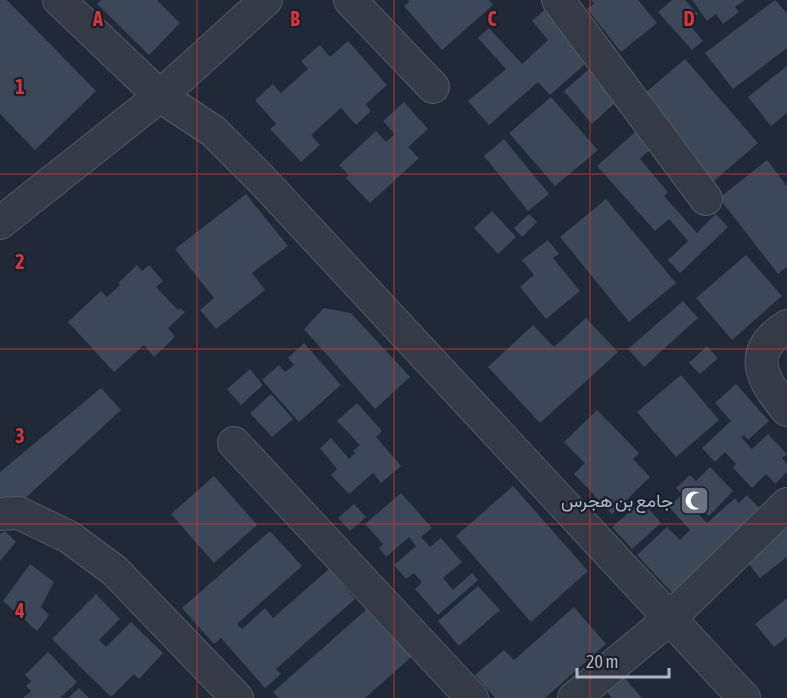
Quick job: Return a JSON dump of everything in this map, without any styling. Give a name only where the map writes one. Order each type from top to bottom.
[{"type":"street","points":[[59,0],[160,96],[213,131],[263,181],[744,698]]},
{"type":"street","points":[[0,223],[160,96],[266,0]]},
{"type":"street","points":[[350,0],[433,87]]},
{"type":"street","points":[[558,0],[706,199]]},
{"type":"street","points":[[787,326],[776,333],[763,348],[762,369],[771,391],[787,410]]},
{"type":"street","points":[[234,443],[472,698]]},
{"type":"street","points":[[574,698],[669,619],[787,504]]},
{"type":"street","points":[[0,514],[19,513],[69,537],[115,571],[237,698]]},
{"type":"building","points":[[0,0],[7,0],[96,91],[35,150],[0,114]]},
{"type":"building","points":[[101,0],[157,0],[180,23],[149,55],[97,4]]},
{"type":"building","points":[[408,0],[489,0],[493,5],[442,50],[404,6],[409,2]]},
{"type":"building","points":[[591,0],[638,0],[657,23],[621,52],[587,9],[594,4]]},
{"type":"building","points":[[672,0],[685,0],[698,14],[688,23],[703,41],[692,50],[658,12]]},
{"type":"building","points":[[692,0],[745,0],[735,7],[739,12],[723,24],[716,14],[707,21]]},
{"type":"building","points":[[775,0],[787,13],[787,48],[733,89],[705,53]]},
{"type":"building","points":[[552,3],[591,59],[550,95],[538,82],[489,125],[468,101],[506,69],[478,38],[489,28],[522,64],[548,40],[532,21]]},
{"type":"building","points":[[348,41],[387,85],[366,104],[371,111],[356,125],[341,108],[311,135],[320,145],[301,162],[270,129],[276,124],[255,100],[273,84],[281,93],[308,69],[301,61],[320,45],[330,57]]},
{"type":"building","points":[[685,59],[758,143],[713,182],[639,98]]},
{"type":"building","points":[[598,61],[608,71],[597,81],[616,102],[592,124],[564,91]]},
{"type":"building","points":[[787,66],[787,113],[771,126],[748,97]]},
{"type":"building","points":[[551,97],[598,150],[555,186],[509,133]]},
{"type":"building","points":[[404,102],[428,129],[408,147],[419,158],[370,203],[346,178],[349,175],[339,165],[376,131],[386,142],[395,134],[383,121]]},
{"type":"building","points":[[642,126],[657,143],[640,159],[668,192],[664,196],[697,233],[716,214],[728,227],[680,273],[668,260],[688,241],[669,219],[655,231],[597,166]]},
{"type":"building","points":[[504,139],[549,194],[528,211],[484,156]]},
{"type":"building","points":[[767,160],[787,186],[787,267],[778,274],[719,198]]},
{"type":"building","points":[[246,194],[288,246],[252,273],[265,290],[216,329],[200,310],[214,298],[175,249]]},
{"type":"building","points":[[606,199],[676,283],[629,322],[560,237]]},
{"type":"building","points":[[492,211],[516,237],[498,254],[474,228]]},
{"type":"building","points":[[529,214],[537,222],[522,237],[514,228]]},
{"type":"building","points":[[548,240],[559,254],[553,258],[580,291],[546,319],[520,287],[534,275],[522,260]]},
{"type":"building","points":[[746,255],[782,296],[732,340],[696,298]]},
{"type":"building","points":[[137,265],[142,271],[149,265],[163,281],[156,287],[178,310],[180,308],[185,312],[168,328],[175,337],[154,357],[144,345],[114,372],[68,322],[101,291],[107,297]]},
{"type":"building","points":[[683,301],[698,318],[644,367],[628,349]]},
{"type":"building","points":[[324,308],[351,313],[410,377],[375,409],[304,329]]},
{"type":"building","points":[[586,318],[618,352],[540,423],[488,367],[533,325],[554,347]]},
{"type":"building","points":[[304,343],[341,385],[299,422],[262,380],[279,365],[285,372],[294,365],[288,358]]},
{"type":"building","points":[[707,346],[718,358],[700,374],[689,363]]},
{"type":"building","points":[[250,369],[263,385],[241,405],[227,389]]},
{"type":"building","points":[[681,375],[719,420],[676,457],[637,412]]},
{"type":"building","points":[[736,384],[769,421],[748,440],[744,435],[741,437],[752,449],[768,434],[787,454],[782,458],[787,464],[787,472],[775,484],[766,474],[752,488],[733,468],[736,464],[725,452],[715,462],[702,448],[731,421],[715,403]]},
{"type":"building","points":[[101,388],[121,410],[18,505],[0,500],[0,472]]},
{"type":"building","points":[[271,394],[293,419],[272,437],[250,413]]},
{"type":"building","points":[[357,403],[382,431],[376,437],[401,466],[381,483],[373,473],[349,494],[331,475],[337,469],[320,448],[331,438],[349,459],[355,453],[353,451],[360,445],[337,421]]},
{"type":"building","points":[[597,410],[639,453],[633,459],[650,477],[612,514],[574,474],[585,463],[564,442]]},
{"type":"building","points":[[710,467],[733,491],[709,516],[689,495],[686,498],[676,488],[690,475],[696,481]]},
{"type":"building","points":[[214,476],[257,525],[214,563],[171,514]]},
{"type":"building","points":[[513,486],[588,571],[531,622],[456,536]]},
{"type":"building","points":[[401,493],[432,528],[421,537],[430,547],[441,538],[462,562],[443,578],[453,590],[472,573],[478,580],[438,615],[415,589],[422,582],[414,573],[406,579],[394,565],[416,546],[409,537],[386,557],[379,548],[383,544],[365,524]]},
{"type":"building","points":[[681,495],[707,523],[735,498],[739,503],[747,495],[764,513],[675,596],[637,555],[667,527],[680,540],[690,530],[669,507]]},
{"type":"building","points":[[642,501],[661,523],[632,549],[612,527]]},
{"type":"building","points":[[354,504],[366,517],[350,531],[338,518]]},
{"type":"building","points":[[787,521],[787,557],[760,578],[743,556]]},
{"type":"building","points":[[5,531],[16,542],[0,561],[0,534]]},
{"type":"building","points":[[270,531],[302,566],[237,624],[242,629],[265,608],[273,618],[329,569],[355,599],[276,669],[281,674],[265,688],[221,638],[214,644],[182,608]]},
{"type":"building","points":[[30,564],[54,582],[41,607],[49,615],[37,631],[3,601]]},
{"type":"building","points":[[478,586],[500,610],[459,646],[438,621]]},
{"type":"building","points":[[96,594],[120,619],[99,640],[106,647],[131,622],[163,653],[139,679],[134,674],[111,697],[52,639]]},
{"type":"building","points":[[787,598],[787,637],[774,647],[755,624]]},
{"type":"building","points":[[375,602],[418,651],[365,698],[279,698],[273,692]]},
{"type":"building","points":[[574,607],[606,644],[545,698],[495,698],[475,675],[504,650],[514,660]]},
{"type":"building","points":[[48,652],[77,682],[60,698],[23,698],[31,691],[26,686],[31,681],[25,675]]},
{"type":"building","points":[[620,673],[642,698],[612,698],[603,688]]},
{"type":"building","points":[[79,688],[89,698],[68,698]]},
{"type":"place","name":"جامع بن هجرس","points":[[694,501]]}]
